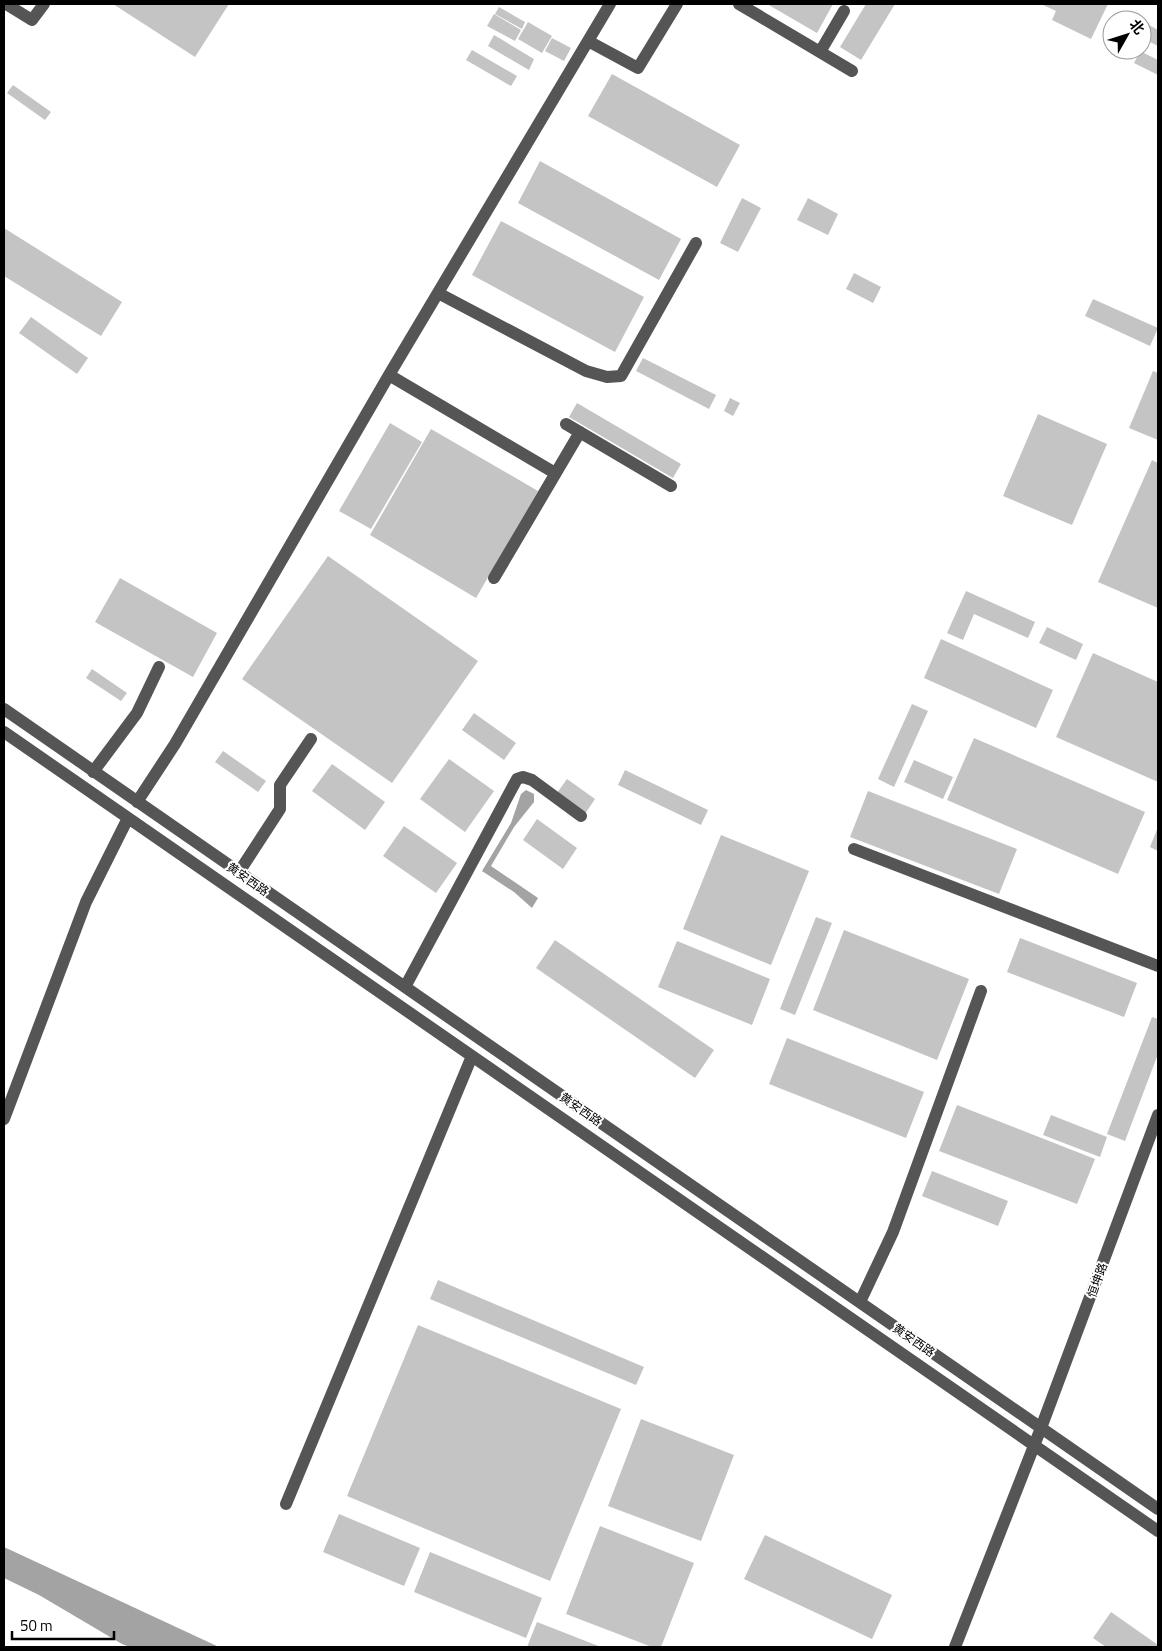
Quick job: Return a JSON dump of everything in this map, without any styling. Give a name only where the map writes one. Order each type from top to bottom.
[{"type":"street","points":[[6,4],[32,20],[44,4]]},
{"type":"street","points":[[137,802],[175,744],[438,292],[610,4]]},
{"type":"street","points":[[588,41],[638,68],[677,4]]},
{"type":"street","points":[[739,4],[852,71]]},
{"type":"street","points":[[820,52],[844,11]]},
{"type":"street","points":[[438,292],[586,371],[607,377],[621,376],[696,242]]},
{"type":"street","points":[[389,376],[555,473]]},
{"type":"street","points":[[566,424],[671,486]]},
{"type":"street","points":[[494,578],[580,432]]},
{"type":"street","points":[[94,772],[137,714],[159,667]]},
{"type":"street","name":"黄安西路","points":[[4,710],[1158,1509]]},
{"type":"street","name":"黄安西路","points":[[4,732],[1035,1444],[1158,1531]]},
{"type":"street","points":[[238,872],[280,809],[280,785],[311,739]]},
{"type":"street","points":[[405,987],[517,779],[532,780],[581,816]]},
{"type":"street","points":[[4,1119],[86,902],[128,818]]},
{"type":"street","points":[[854,849],[1158,966]]},
{"type":"street","points":[[860,1302],[893,1232],[981,991]]},
{"type":"street","points":[[286,1504],[472,1056]]},
{"type":"street","name":"恒坤路","points":[[955,1647],[1035,1444],[1158,1115]]},
{"type":"shaded area","points":[[526,790],[534,794],[534,802],[514,827],[491,866],[538,898],[532,908],[514,892],[482,871],[511,823],[521,794]]},
{"type":"shaded area","points":[[4,1547],[219,1647],[130,1647],[122,1644],[39,1595],[4,1578]]},
{"type":"building","points":[[113,4],[229,4],[195,57]]},
{"type":"building","points":[[767,4],[833,4],[817,33]]},
{"type":"building","points":[[866,4],[895,4],[861,60],[840,47]]},
{"type":"building","points":[[1041,4],[1108,4],[1105,10],[1102,10],[1102,16],[1091,39],[1052,20],[1056,11]]},
{"type":"building","points":[[499,7],[525,22],[522,29],[495,14]]},
{"type":"building","points":[[494,14],[521,30],[515,41],[487,26]]},
{"type":"building","points":[[528,22],[552,36],[542,53],[518,39]]},
{"type":"building","points":[[1152,27],[1158,30],[1158,46],[1152,43]]},
{"type":"building","points":[[494,35],[534,59],[529,70],[488,46]]},
{"type":"building","points":[[552,38],[571,48],[564,61],[545,51]]},
{"type":"building","points":[[472,50],[517,76],[511,86],[466,60]]},
{"type":"building","points":[[1152,57],[1158,60],[1158,75],[1134,63],[1136,60],[1152,60]]},
{"type":"building","points":[[612,74],[740,145],[717,187],[588,116]]},
{"type":"building","points":[[13,85],[51,112],[45,120],[7,93]]},
{"type":"building","points":[[540,161],[681,239],[659,280],[518,203]]},
{"type":"building","points":[[742,198],[761,208],[738,252],[720,243]]},
{"type":"building","points":[[808,198],[838,214],[828,235],[797,220]]},
{"type":"building","points":[[501,221],[644,297],[615,352],[472,275]]},
{"type":"building","points":[[4,228],[122,302],[101,336],[4,276]]},
{"type":"building","points":[[854,273],[881,287],[873,303],[846,289]]},
{"type":"building","points":[[1093,299],[1158,328],[1150,346],[1085,316]]},
{"type":"building","points":[[31,317],[88,358],[77,374],[19,333]]},
{"type":"building","points":[[643,358],[716,395],[709,409],[636,371]]},
{"type":"building","points":[[1153,371],[1158,373],[1158,440],[1129,428]]},
{"type":"building","points":[[730,398],[740,403],[733,416],[724,411]]},
{"type":"building","points":[[577,403],[681,464],[673,478],[569,417]]},
{"type":"building","points":[[1038,414],[1107,444],[1072,525],[1003,496]]},
{"type":"building","points":[[390,423],[422,442],[371,529],[339,511]]},
{"type":"building","points":[[431,429],[538,491],[476,598],[370,535]]},
{"type":"building","points":[[1152,460],[1158,463],[1158,608],[1098,582]]},
{"type":"building","points":[[328,556],[478,661],[392,783],[242,679]]},
{"type":"building","points":[[120,578],[217,633],[193,677],[95,622]]},
{"type":"building","points":[[966,591],[1035,622],[1028,638],[974,614],[963,640],[947,633]]},
{"type":"building","points":[[1047,627],[1083,644],[1076,660],[1039,643]]},
{"type":"building","points":[[941,639],[1053,690],[1036,728],[924,678]]},
{"type":"building","points":[[1093,653],[1158,682],[1158,782],[1056,737]]},
{"type":"building","points":[[92,669],[127,693],[121,701],[86,678]]},
{"type":"building","points":[[912,704],[928,711],[894,787],[878,779]]},
{"type":"building","points":[[474,713],[516,743],[504,760],[462,730]]},
{"type":"building","points":[[974,738],[1145,812],[1118,874],[947,800]]},
{"type":"building","points":[[223,751],[266,781],[258,792],[215,762]]},
{"type":"building","points":[[449,759],[494,791],[465,832],[420,799]]},
{"type":"building","points":[[914,760],[953,777],[943,799],[904,782]]},
{"type":"building","points":[[332,764],[385,802],[365,830],[312,791]]},
{"type":"building","points":[[625,770],[708,810],[701,825],[618,785]]},
{"type":"building","points":[[567,779],[595,799],[585,814],[557,793]]},
{"type":"building","points":[[868,791],[1017,849],[999,894],[850,837]]},
{"type":"building","points":[[537,819],[577,848],[563,869],[523,840]]},
{"type":"building","points":[[404,826],[457,863],[436,893],[383,856]]},
{"type":"building","points":[[1158,827],[1158,851],[1150,847]]},
{"type":"building","points":[[721,835],[809,871],[771,965],[683,929]]},
{"type":"building","points":[[816,917],[832,923],[795,1015],[780,1009]]},
{"type":"building","points":[[844,930],[969,979],[937,1060],[813,1010]]},
{"type":"building","points":[[1020,938],[1137,983],[1124,1017],[1007,972]]},
{"type":"building","points":[[555,940],[714,1050],[695,1078],[536,968]]},
{"type":"building","points":[[677,941],[770,979],[752,1025],[658,987]]},
{"type":"building","points":[[1152,1017],[1158,1019],[1158,1054],[1125,1141],[1107,1134]]},
{"type":"building","points":[[787,1038],[924,1092],[906,1138],[769,1084]]},
{"type":"building","points":[[957,1105],[1095,1159],[1077,1204],[939,1151]]},
{"type":"building","points":[[1051,1115],[1107,1137],[1100,1157],[1043,1135]]},
{"type":"building","points":[[932,1171],[1008,1201],[998,1226],[922,1196]]},
{"type":"building","points":[[438,1280],[644,1367],[636,1385],[430,1299]]},
{"type":"building","points":[[418,1325],[621,1409],[550,1581],[347,1496]]},
{"type":"building","points":[[641,1419],[734,1455],[701,1541],[608,1506]]},
{"type":"building","points":[[339,1514],[420,1548],[404,1586],[323,1552]]},
{"type":"building","points":[[600,1526],[694,1563],[661,1647],[652,1647],[566,1614]]},
{"type":"building","points":[[765,1535],[892,1595],[872,1639],[744,1579]]},
{"type":"building","points":[[430,1552],[542,1598],[526,1638],[414,1592]]},
{"type":"building","points":[[1111,1612],[1158,1645],[1158,1647],[1106,1647],[1093,1638]]},
{"type":"building","points":[[537,1622],[601,1647],[527,1647]]}]
